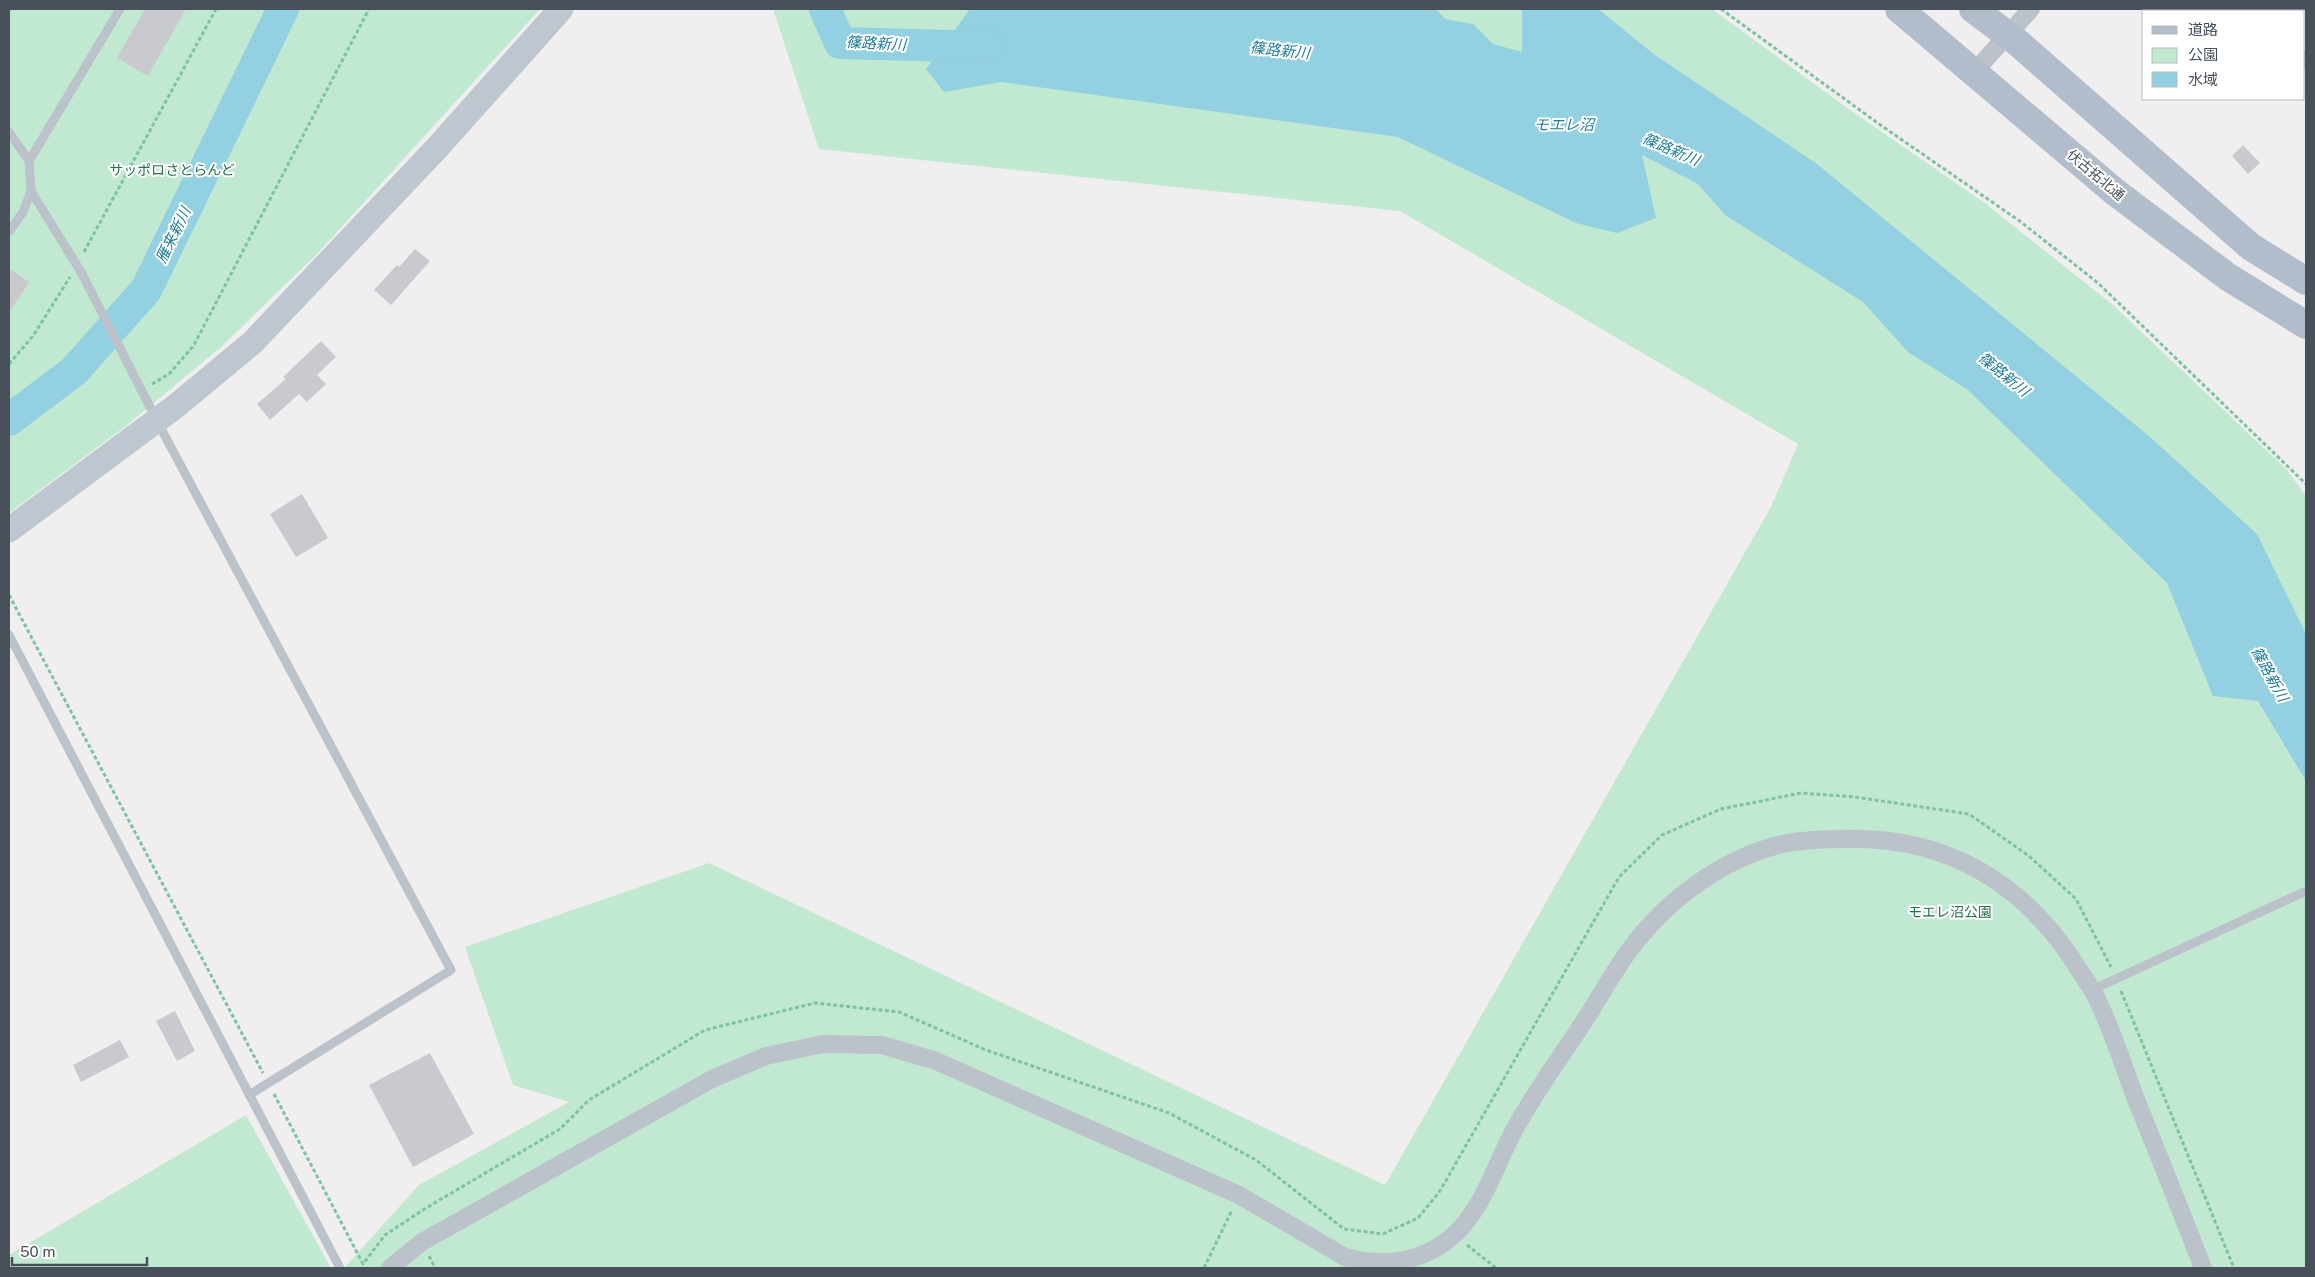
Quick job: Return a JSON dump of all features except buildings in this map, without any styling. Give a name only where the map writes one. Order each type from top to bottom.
[{"type":"main road","name":"伏古拓北通","points":[[1899,9],[2115,192],[2228,277],[2306,325]]},
{"type":"main road","points":[[1973,9],[2008,34],[2252,247],[2306,281]]},
{"type":"street","points":[[9,530],[156,421],[253,342],[436,149],[561,9]]},
{"type":"street","points":[[1974,72],[2030,9]]},
{"type":"street","points":[[390,1268],[422,1242],[712,1079],[766,1056],[823,1044],[882,1045],[936,1061],[1239,1196],[1345,1257],[1365,1263],[1388,1264],[1413,1258],[1433,1250],[1455,1234],[1471,1214],[1517,1125],[1631,948],[1664,913],[1704,879],[1758,853],[1786,843],[1816,840],[1876,839],[1904,842],[1957,859],[1980,869],[2019,898],[2057,936],[2092,990],[2100,1007],[2203,1268]]},
{"type":"lane","points":[[29,161],[120,9]]},
{"type":"lane","points":[[9,132],[29,161],[31,191],[23,212],[9,232]]},
{"type":"lane","points":[[31,191],[79,268],[156,421],[451,970],[249,1095]]},
{"type":"lane","points":[[9,635],[340,1268]]},
{"type":"lane","points":[[2092,990],[2306,891]]},
{"type":"path","points":[[9,364],[33,336],[79,268],[216,9]]},
{"type":"path","points":[[152,384],[169,374],[194,345],[369,9]]},
{"type":"path","points":[[1721,9],[1879,124],[2021,222],[2098,284],[2306,484]]},
{"type":"path","points":[[9,595],[363,1264],[385,1235],[560,1129],[589,1100],[705,1030],[815,1003],[899,1012],[986,1050],[1169,1113],[1256,1160],[1344,1229],[1383,1234],[1418,1218],[1440,1191],[1619,877],[1662,835],[1721,809],[1801,793],[1855,797],[1969,814],[2029,856],[2076,899],[2111,968]]},
{"type":"path","points":[[2121,991],[2234,1268]]},
{"type":"path","points":[[1204,1268],[1239,1196]]},
{"type":"path","points":[[1455,1234],[1496,1268]]},
{"type":"green space","name":"サッポロさとらんど","points":[[9,9],[540,9],[317,254],[221,347],[126,426],[9,513]]},
{"type":"green space","name":"モエレ沼公園","points":[[773,9],[1712,9],[1843,105],[1986,204],[2113,305],[2287,470],[2306,496],[2306,1268],[344,1268],[419,1185],[569,1102],[513,1085],[465,947],[709,863],[1385,1185],[1772,505],[1798,444],[1400,211],[819,149]]},
{"type":"green space","points":[[246,1115],[331,1268],[9,1268],[9,1255]]},
{"type":"water","name":"モエレ沼","points":[[970,9],[1436,9],[1445,19],[1473,24],[1493,44],[1522,52],[1522,9],[1598,9],[1655,55],[1817,164],[2149,436],[2257,534],[2306,634],[2306,781],[2258,701],[2213,696],[2167,583],[1968,390],[1908,352],[1863,302],[1725,215],[1698,184],[1642,155],[1656,218],[1617,233],[1576,223],[1398,137],[1001,82],[944,92],[926,69]]},
{"type":"waterway","name":"雁来新川","points":[[9,420],[74,371],[146,290],[283,9]]},
{"type":"waterway","name":"篠路新川","points":[[825,9],[840,43],[987,47]]}]
